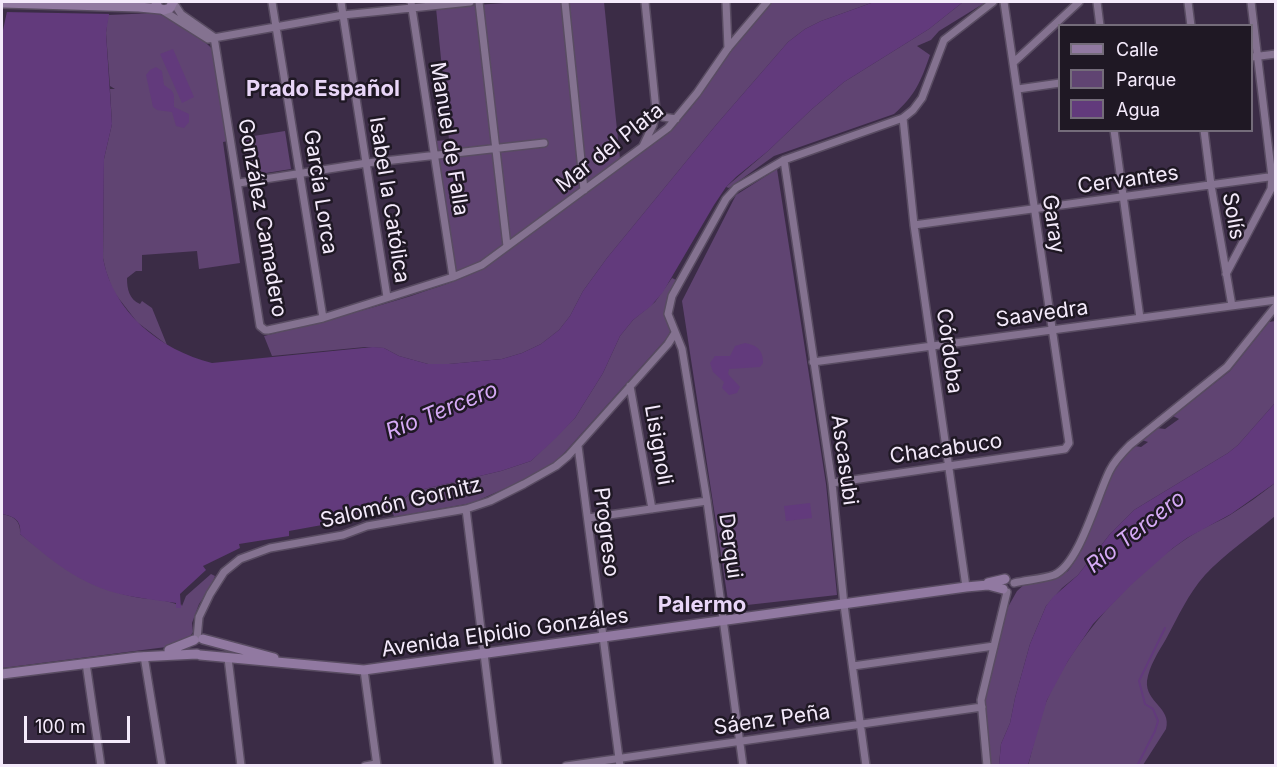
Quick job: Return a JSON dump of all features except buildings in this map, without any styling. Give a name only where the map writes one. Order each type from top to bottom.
[{"type":"main road","points":[[139,7],[151,2]]},
{"type":"main road","points":[[2,3],[169,9],[173,2]]},
{"type":"main road","points":[[983,585],[1009,581]]},
{"type":"main road","name":"Avenida Elpidio Gonzáles","points":[[2,673],[144,656],[198,654],[364,670],[966,587],[983,585],[1005,591]]},
{"type":"main road","points":[[198,639],[207,643],[207,648],[205,653],[198,654]]},
{"type":"main road","name":"Avenida Elpidio Gonzáles","points":[[144,656],[178,648],[198,639],[297,663]]},
{"type":"street","points":[[173,2],[181,14],[214,37]]},
{"type":"street","name":"García Lorca","points":[[272,2],[323,318]]},
{"type":"street","name":"Isabel la Católica","points":[[341,2],[387,297]]},
{"type":"street","points":[[160,7],[203,37],[214,37],[411,4],[470,2]]},
{"type":"street","points":[[479,2],[507,246]]},
{"type":"street","points":[[565,2],[584,190]]},
{"type":"street","points":[[642,148],[656,110],[645,2]]},
{"type":"street","points":[[726,2],[728,48]]},
{"type":"street","name":"Mar del Plata","points":[[268,330],[323,318],[473,270],[668,128],[697,93],[728,48],[767,2]]},
{"type":"street","points":[[675,333],[668,314],[672,296],[726,199],[736,188],[784,160],[903,118],[922,98],[944,40],[993,2]]},
{"type":"street","name":"Garay","points":[[1005,2],[1069,443],[1065,449]]},
{"type":"street","points":[[1014,62],[1079,2]]},
{"type":"street","points":[[1097,2],[1100,24]]},
{"type":"street","points":[[1188,2],[1191,24]]},
{"type":"street","points":[[1251,2],[1253,24]]},
{"type":"street","name":"Manuel de Falla","points":[[411,4],[453,278]]},
{"type":"street","points":[[1226,274],[1271,189],[1274,176],[1255,57],[1253,30]]},
{"type":"street","name":"González Camadero","points":[[214,37],[260,326],[268,330]]},
{"type":"street","points":[[1255,57],[1275,54]]},
{"type":"street","points":[[1018,89],[1058,84]]},
{"type":"street","points":[[656,110],[663,117],[676,119]]},
{"type":"street","name":"Córdoba","points":[[903,118],[914,225],[966,587]]},
{"type":"street","points":[[1114,132],[1140,318]]},
{"type":"street","name":"Solís","points":[[1204,132],[1232,306]]},
{"type":"street","points":[[239,183],[300,172],[434,154],[544,143]]},
{"type":"street","name":"Ascasubi","points":[[784,160],[832,483],[844,604],[866,765]]},
{"type":"street","name":"Cervantes","points":[[914,225],[1274,176]]},
{"type":"street","name":"Saavedra","points":[[813,362],[1275,300]]},
{"type":"street","points":[[987,765],[982,694],[1005,591],[1001,583],[1055,574],[1065,567],[1078,545],[1108,473],[1117,458],[1227,367],[1275,306]]},
{"type":"street","name":"Salomón Gornitz","points":[[198,639],[199,617],[210,594],[224,572],[244,557],[270,548],[343,535],[367,526],[466,508],[489,501],[544,474],[578,446],[668,344],[675,333]]},
{"type":"street","name":"Derqui","points":[[675,333],[682,348],[743,765]]},
{"type":"street","name":"Lisignoli","points":[[630,386],[652,509]]},
{"type":"street","name":"Progreso","points":[[578,446],[619,762]]},
{"type":"street","name":"Chacabuco","points":[[832,483],[1065,449]]},
{"type":"street","points":[[588,518],[706,501]]},
{"type":"street","points":[[466,508],[498,765]]},
{"type":"street","points":[[1005,591],[1012,590],[1009,581]]},
{"type":"street","points":[[853,666],[994,646]]},
{"type":"street","points":[[144,656],[162,765]]},
{"type":"street","points":[[228,658],[241,765]]},
{"type":"street","points":[[86,663],[101,765]]},
{"type":"street","points":[[364,670],[376,765],[365,765]]},
{"type":"street","name":"Sáenz Peña","points":[[566,765],[619,762],[740,740],[982,707]]},
{"type":"green space","points":[[517,2],[604,2],[620,159],[477,264],[457,271],[435,141],[449,140],[436,8]]},
{"type":"green space","points":[[770,2],[874,2],[821,21],[805,29],[788,42],[716,125],[607,258],[559,330],[541,344],[502,359],[449,364],[428,364],[399,356],[384,348],[365,347],[272,356],[264,336],[411,296],[480,270],[671,130],[690,109],[735,43]]},
{"type":"green space","points":[[963,2],[986,2],[939,31],[931,40],[917,46],[930,55],[924,73],[907,101],[894,114],[774,156],[729,188],[726,187],[844,82],[929,29]]},
{"type":"green space","name":"Prado Español","points":[[155,13],[186,27],[213,50],[228,141],[223,142],[240,263],[199,269],[197,251],[142,255],[142,271],[136,271],[127,278],[128,290],[136,302],[140,304],[142,301],[152,308],[167,345],[137,322],[113,291],[103,258],[104,159],[112,124],[110,89],[115,89],[110,86],[106,33],[108,15]]},
{"type":"green space","points":[[285,131],[291,169],[247,176],[241,138]]},
{"type":"green space","points":[[777,169],[826,484],[837,595],[729,607],[682,301],[736,195]]},
{"type":"green space","points":[[672,278],[676,280],[666,304],[671,330],[667,338],[557,461],[538,474],[472,503],[394,517],[393,513],[380,511],[411,492],[501,471],[531,461],[575,418],[603,373],[620,336],[633,320],[655,302]]},
{"type":"green space","points":[[1275,321],[1275,403],[1238,445],[1228,453],[1134,510],[1110,534],[1078,575],[1046,606],[1030,644],[1010,723],[1001,744],[999,765],[990,766],[985,699],[1008,607],[1017,591],[1027,582],[1058,577],[1068,571],[1082,549],[1112,472],[1120,460],[1135,446],[1141,447],[1148,442],[1142,440],[1157,428],[1165,429],[1179,419],[1173,416],[1230,371],[1269,322]]},
{"type":"green space","points":[[1275,483],[1275,516],[1221,560],[1199,582],[1152,664],[1147,688],[1167,722],[1166,729],[1143,765],[1028,766],[1041,716],[1058,677],[1088,632],[1106,611],[1145,571],[1191,535],[1225,518]]},
{"type":"green space","points":[[2,514],[16,520],[20,534],[59,563],[84,579],[113,591],[182,606],[186,596],[211,574],[215,576],[199,604],[192,623],[193,632],[189,638],[174,646],[2,668]]},
{"type":"water","name":"Río Tercero","points":[[9,2],[111,2],[106,33],[112,124],[104,159],[103,258],[108,277],[117,295],[128,312],[142,326],[174,349],[212,363],[373,347],[384,348],[399,356],[428,364],[449,364],[502,359],[522,353],[541,344],[559,330],[607,258],[716,125],[788,42],[805,29],[874,2],[963,2],[929,29],[844,82],[726,187],[663,292],[651,306],[633,320],[620,336],[603,373],[575,418],[531,461],[501,471],[411,492],[396,504],[380,510],[344,514],[344,521],[289,531],[289,536],[239,544],[240,548],[203,566],[206,570],[180,594],[181,608],[176,608],[176,603],[117,593],[98,587],[77,576],[57,564],[20,534],[20,526],[16,520],[2,514],[2,35]]},
{"type":"water","points":[[173,49],[194,97],[182,103],[160,54]]},
{"type":"water","points":[[156,67],[162,71],[164,85],[174,94],[174,107],[189,114],[189,122],[184,128],[176,126],[172,112],[157,110],[153,107],[146,75]]},
{"type":"water","points":[[745,343],[758,349],[763,363],[760,367],[729,369],[728,374],[740,387],[737,393],[729,395],[722,388],[724,382],[713,372],[710,363],[715,356],[730,356],[735,346]]},
{"type":"water","name":"Río Tercero","points":[[1275,403],[1275,483],[1231,514],[1187,538],[1131,585],[1093,624],[1068,661],[1047,700],[1028,765],[999,765],[1001,744],[1010,723],[1030,644],[1046,606],[1078,575],[1110,534],[1134,510],[1228,453],[1238,445]]},
{"type":"water","points":[[810,503],[812,518],[786,521],[784,506]]},
{"type":"pier","points":[[6,2],[114,2],[112,14],[4,12]]},
{"type":"waterway","points":[[458,480],[459,487]]},
{"type":"waterway","points":[[1137,766],[1158,721],[1153,709],[1145,704],[1139,681],[1165,628]]},
{"type":"district","name":"Prado Español","points":[[323,89]]},
{"type":"district","name":"Palermo","points":[[702,605]]}]
